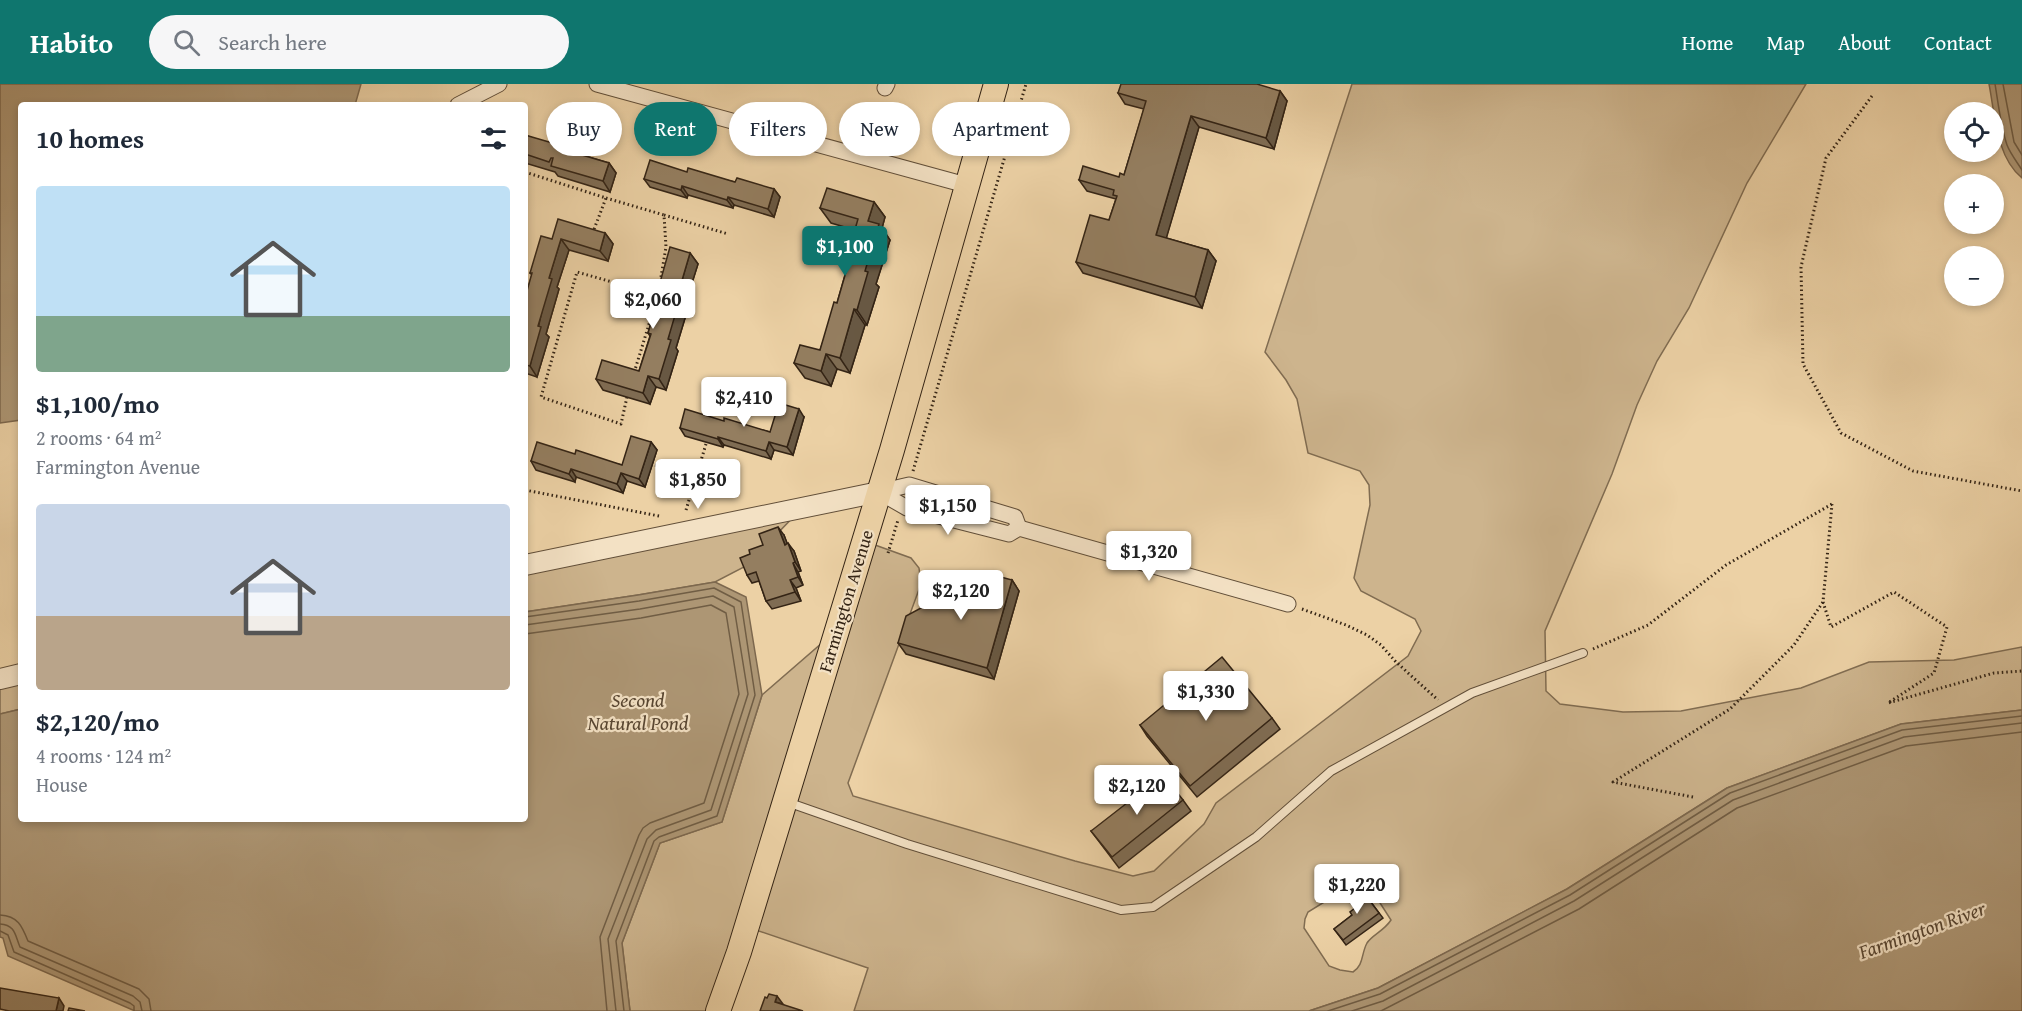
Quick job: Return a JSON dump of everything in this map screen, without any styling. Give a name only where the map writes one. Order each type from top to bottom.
[{"type":"main road","name":"Farmington Avenue","points":[[718,1011],[739,951],[879,492],[996,84]]},
{"type":"street","points":[[464,102],[499,84]]},
{"type":"street","points":[[597,84],[966,185]]},
{"type":"street","points":[[528,564],[909,485],[1015,517],[1019,528]]},
{"type":"street","points":[[879,492],[907,508],[1009,534],[1019,528],[1288,604]]},
{"type":"street","points":[[0,679],[18,675]]},
{"type":"lane","points":[[785,802],[907,844],[1121,910],[1153,907],[1256,837],[1331,771],[1472,693],[1583,653]]},
{"type":"path","points":[[913,472],[1026,84]]},
{"type":"path","points":[[1872,96],[1826,158],[1801,267],[1803,364],[1841,433],[1913,471],[2022,491]]},
{"type":"path","points":[[528,173],[728,234]]},
{"type":"path","points":[[593,232],[606,198]]},
{"type":"path","points":[[633,378],[658,296],[666,247],[664,215]]},
{"type":"path","points":[[627,397],[621,424],[541,397],[577,272],[658,296]]},
{"type":"path","points":[[687,510],[706,444]]},
{"type":"path","points":[[656,465],[697,476]]},
{"type":"path","points":[[528,491],[659,516]]},
{"type":"path","points":[[1583,653],[1648,625],[1726,565],[1832,504],[1823,602],[1831,627],[1894,592],[1947,627],[1935,673],[1888,703],[1994,673],[2022,671]]},
{"type":"path","points":[[888,553],[899,519]]},
{"type":"path","points":[[1693,797],[1613,782],[1730,709],[1794,645],[1823,602]]},
{"type":"path","points":[[1288,604],[1367,635],[1381,645],[1396,662],[1447,707]]},
{"type":"shaded area","points":[[1352,84],[1806,84],[1747,183],[1689,308],[1657,361],[1637,405],[1612,474],[1545,631],[1546,691],[1560,704],[1623,712],[1681,711],[1801,688],[1869,662],[1954,660],[2022,647],[2022,710],[1901,724],[1727,788],[1567,889],[1378,988],[1309,1011],[854,1011],[868,968],[747,927],[718,1011],[630,1011],[622,943],[660,843],[722,822],[762,695],[838,629],[864,541],[911,558],[919,568],[921,584],[848,783],[853,796],[1133,876],[1154,871],[1204,824],[1216,803],[1408,656],[1421,631],[1415,619],[1361,591],[1354,578],[1370,505],[1369,485],[1360,471],[1308,453],[1297,399],[1265,352]],"holes":[[[1342,891],[1373,892],[1391,920],[1367,943],[1361,963],[1353,972],[1329,966],[1304,928],[1308,912]]]},
{"type":"shaded area","points":[[803,507],[746,566],[715,582],[528,612],[528,564]]},
{"type":"shaded area","points":[[18,675],[18,710],[0,714],[0,679]]},
{"type":"water","points":[[0,84],[361,84],[356,102],[18,102],[18,420],[0,423]]},
{"type":"water","points":[[1989,84],[2022,84],[2022,178],[2013,169],[2004,152],[2004,102],[1992,102]]},
{"type":"water","name":"Second Natural Pond","points":[[715,582],[746,597],[762,695],[722,822],[660,843],[622,943],[630,1011],[135,1011],[8,956],[3,938],[0,937],[0,714],[18,710],[18,822],[528,822],[528,612]]},
{"type":"water","name":"Farmington River","points":[[2022,710],[2022,1011],[1309,1011],[1378,988],[1567,889],[1727,788],[1901,724]]},
{"type":"building","points":[[1121,84],[1257,84],[1280,91],[1266,138],[1191,116],[1156,235],[1208,250],[1195,297],[1076,262],[1090,215],[1109,220],[1117,196],[1113,195],[1114,190],[1079,180],[1083,166],[1119,177],[1120,173],[1124,175],[1146,101],[1118,93]]},
{"type":"building","points":[[528,136],[546,141],[546,156],[585,156],[609,163],[603,181],[551,166],[553,158],[549,162],[528,155]]},
{"type":"building","points":[[650,160],[687,172],[688,168],[735,182],[737,178],[774,189],[768,209],[728,197],[727,200],[682,186],[681,190],[644,179]]},
{"type":"building","points":[[827,188],[874,202],[868,221],[879,224],[865,271],[868,272],[857,310],[854,309],[840,358],[826,354],[821,371],[794,363],[800,345],[820,350],[834,302],[837,303],[858,219],[820,208]]},
{"type":"building","points":[[558,219],[605,233],[600,251],[561,239],[549,278],[552,279],[538,326],[541,327],[530,366],[528,366],[528,287],[532,273],[530,273],[541,236],[552,239]]},
{"type":"building","points":[[670,247],[690,253],[668,339],[671,340],[659,379],[648,376],[643,393],[596,379],[602,360],[639,371],[651,334],[648,333],[662,287],[659,286]]},
{"type":"building","points":[[779,403],[799,409],[787,447],[769,442],[766,451],[680,428],[685,409],[770,432]]},
{"type":"building","points":[[631,436],[651,442],[639,479],[621,473],[617,484],[571,469],[569,474],[531,461],[537,442],[575,454],[576,450],[622,465]]},
{"type":"building","points":[[778,527],[785,545],[788,543],[798,577],[790,580],[795,592],[766,601],[756,572],[747,575],[740,558],[750,554],[749,550],[763,545],[759,534]]},
{"type":"building","points":[[986,573],[1012,580],[987,668],[898,643],[906,616]]},
{"type":"building","points":[[1222,657],[1272,718],[1190,786],[1140,725]]},
{"type":"building","points":[[1163,775],[1183,800],[1112,857],[1091,831]]},
{"type":"building","points":[[1361,889],[1379,913],[1343,940],[1334,929],[1352,915],[1350,912],[1355,908],[1347,899]]},
{"type":"building","points":[[0,988],[59,998],[56,1011],[0,1009]]},
{"type":"building","points":[[769,994],[777,996],[775,1002],[803,1011],[760,1011],[765,997],[767,998]]},
{"type":"building","points":[[69,1008],[85,1011],[68,1011]]}]
